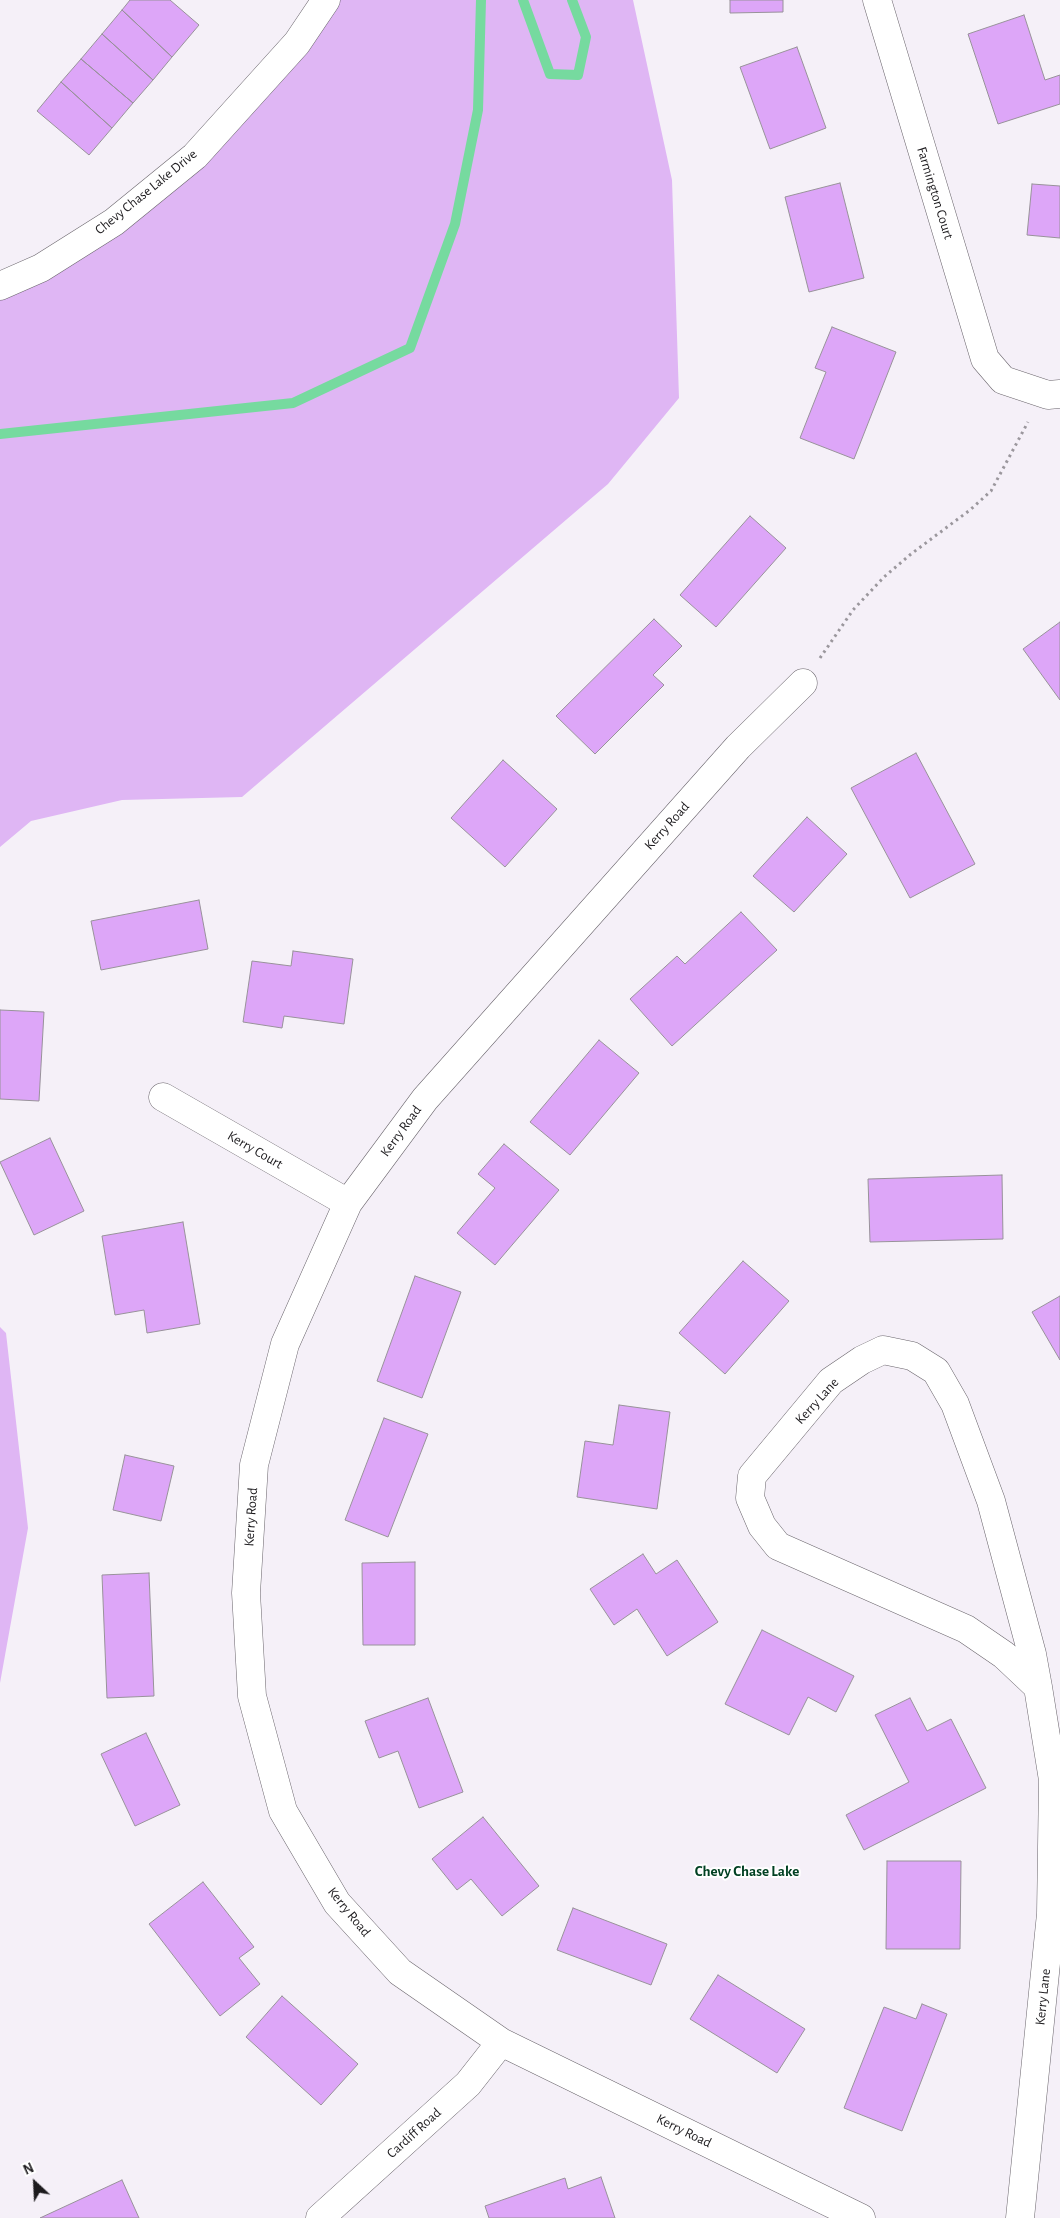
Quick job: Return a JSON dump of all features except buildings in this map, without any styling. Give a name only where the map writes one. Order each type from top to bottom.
[{"type":"street","name":"Chevy Chase Lake Drive","points":[[0,286],[41,268],[114,222],[194,156],[297,43],[326,0]]},
{"type":"street","name":"Farmington Court","points":[[877,0],[985,359],[1003,380],[1052,394]]},
{"type":"street","name":"Kerry Road","points":[[803,683],[738,747],[425,1099],[348,1203],[285,1344],[254,1465],[246,1593],[252,1696],[283,1811],[337,1902],[400,1972],[501,2042],[861,2218]]},
{"type":"street","name":"Kerry Court","points":[[163,1097],[348,1203]]},
{"type":"street","name":"Kerry Lane","points":[[1020,2218],[1051,1914],[1053,1780],[1038,1687],[1032,1654],[991,1501],[955,1404],[936,1371],[912,1356],[883,1350],[862,1360],[831,1381],[752,1476],[750,1498],[762,1526],[778,1546],[966,1629],[1004,1655],[1038,1687]]},
{"type":"street","name":"Cardiff Road","points":[[320,2218],[468,2084],[501,2042]]},
{"type":"path","points":[[803,683],[853,610],[884,577],[911,554],[970,510],[991,491],[1052,394]]},
{"type":"shaded area","points":[[326,0],[633,0],[672,180],[679,398],[608,484],[242,797],[122,800],[31,821],[0,847],[0,286],[114,222]]},
{"type":"shaded area","points":[[0,1327],[6,1333],[28,1528],[0,1683]]},
{"type":"waterway","points":[[0,434],[293,403],[410,348],[455,224],[478,110],[481,0]]},
{"type":"waterway","points":[[523,0],[550,74],[578,75],[586,37],[572,0]]},
{"type":"district","name":"Chevy Chase Lake","points":[[747,1871]]}]
